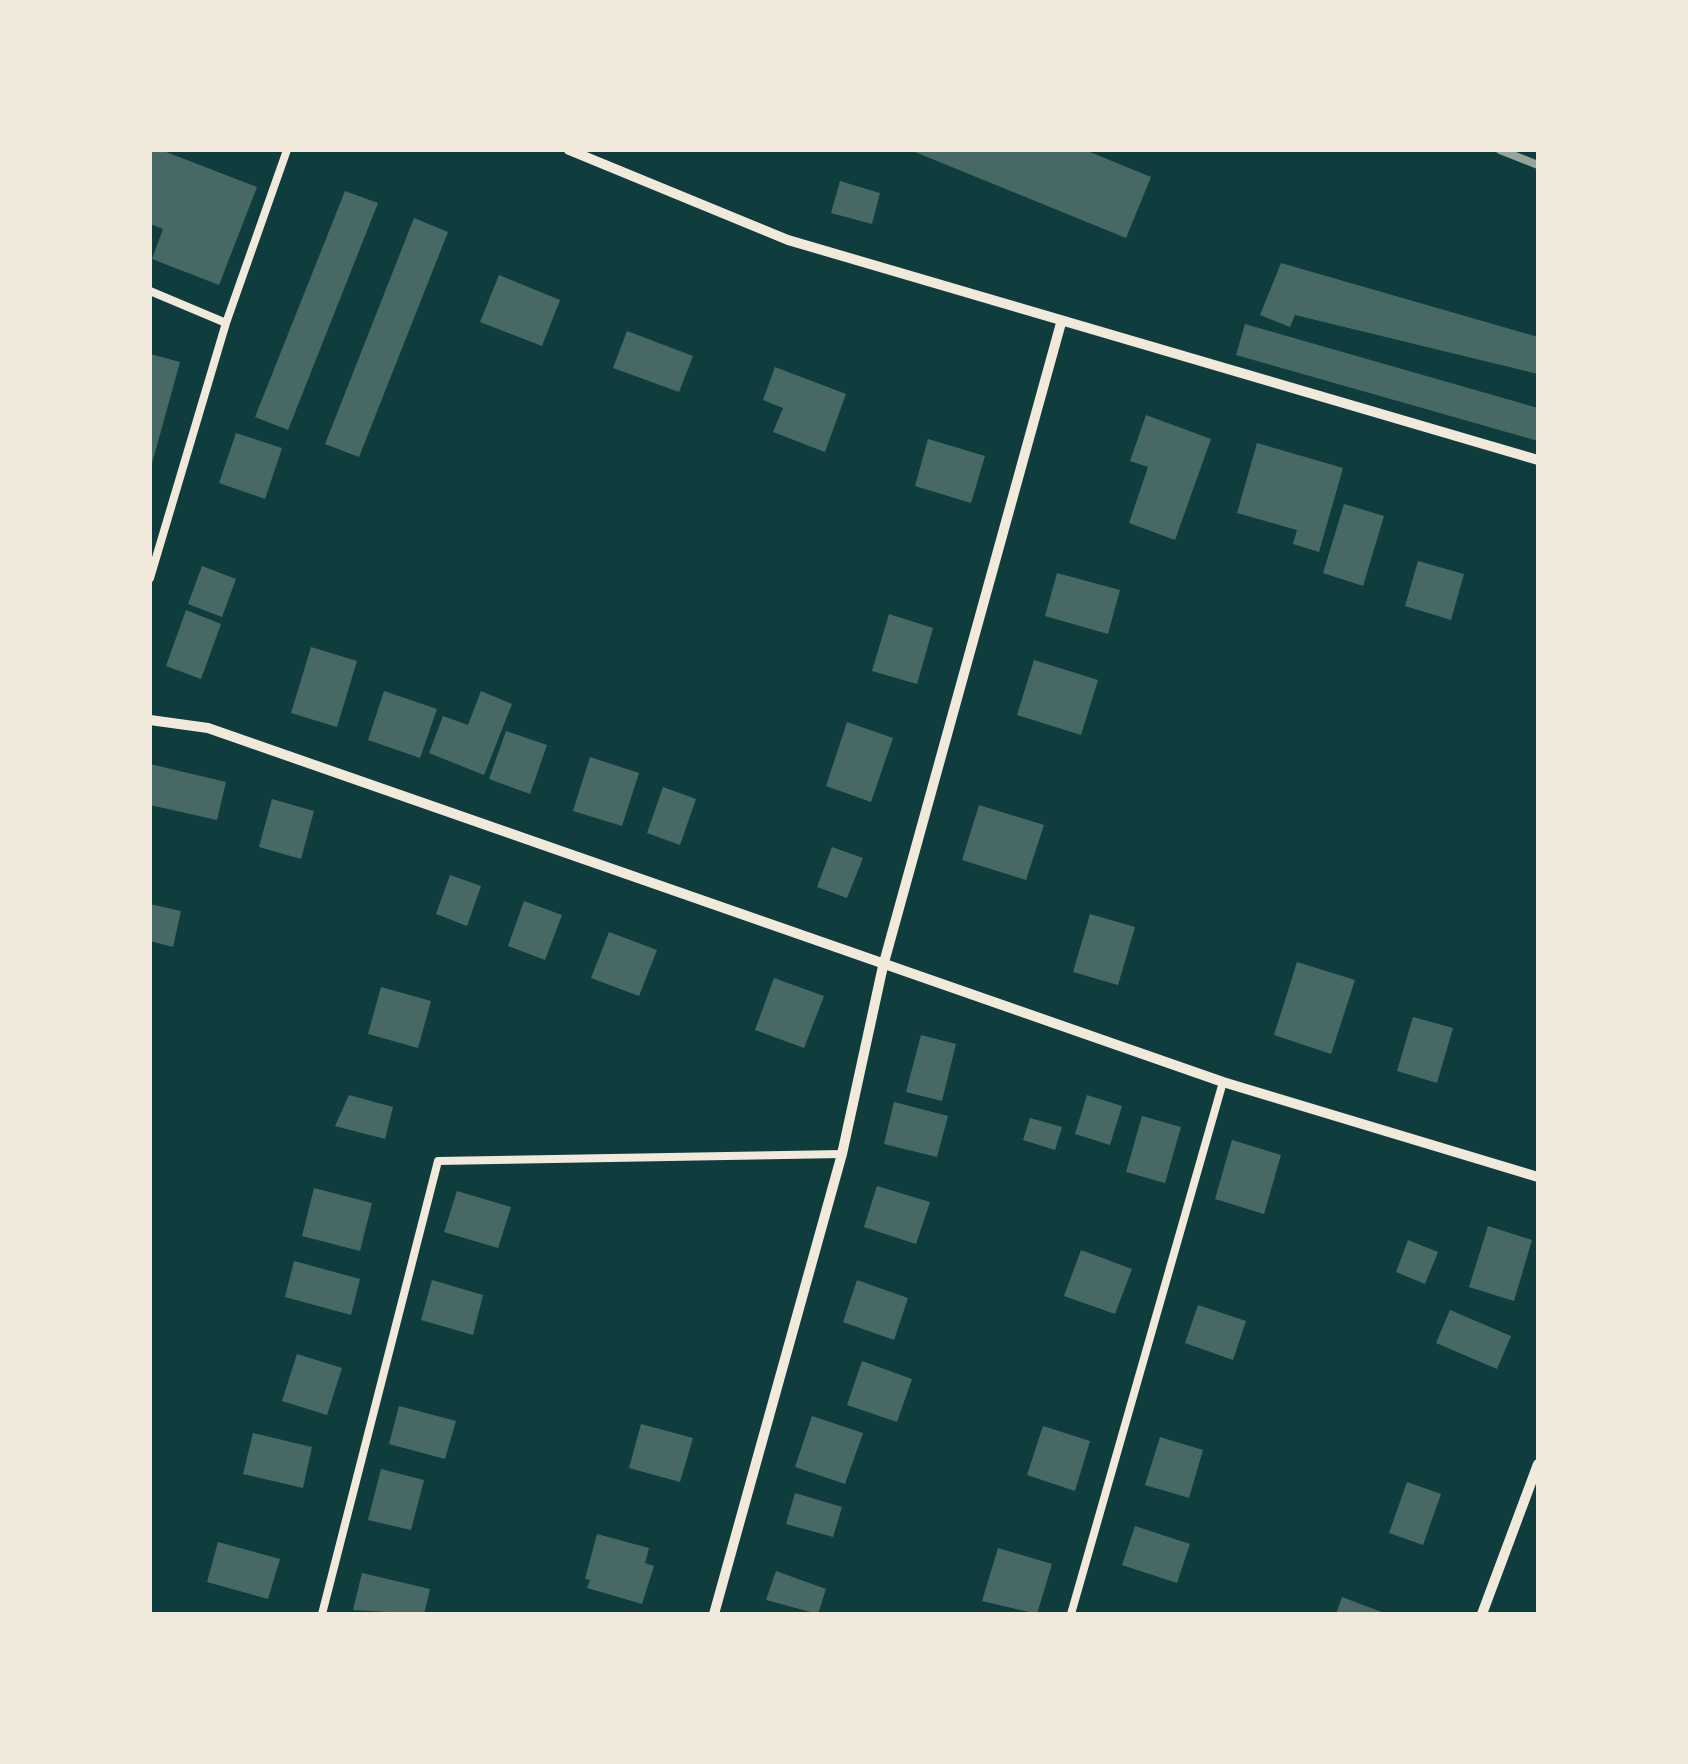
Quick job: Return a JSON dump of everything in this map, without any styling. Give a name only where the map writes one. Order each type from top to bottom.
[{"type":"street","points":[[570,150],[788,240],[1538,460]]},
{"type":"street","points":[[714,1614],[842,1154],[883,966],[1062,323]]},
{"type":"street","points":[[150,720],[208,728],[1223,1082],[1538,1177]]},
{"type":"street","points":[[1482,1614],[1538,1464]]},
{"type":"lane","points":[[150,578],[226,322],[287,150]]},
{"type":"lane","points":[[150,291],[226,322]]},
{"type":"lane","points":[[1072,1614],[1223,1082]]},
{"type":"lane","points":[[322,1614],[438,1160],[842,1154]]},
{"type":"building","points":[[150,150],[161,150],[257,187],[219,285],[152,259],[163,229],[150,224]]},
{"type":"building","points":[[910,150],[1085,150],[1151,177],[1126,238]]},
{"type":"building","points":[[840,181],[880,193],[872,224],[831,213]]},
{"type":"building","points":[[345,191],[378,203],[288,430],[255,417]]},
{"type":"building","points":[[414,218],[448,232],[359,457],[325,444]]},
{"type":"building","points":[[1281,263],[1538,337],[1538,374],[1295,315],[1290,327],[1260,315]]},
{"type":"building","points":[[499,275],[560,300],[542,346],[480,322]]},
{"type":"building","points":[[1245,324],[1538,408],[1538,441],[1236,355]]},
{"type":"building","points":[[627,331],[693,356],[679,392],[613,368]]},
{"type":"building","points":[[150,354],[180,362],[151,467],[150,467]]},
{"type":"building","points":[[775,367],[846,394],[825,452],[773,432],[783,408],[763,400]]},
{"type":"building","points":[[1146,415],[1211,439],[1175,540],[1129,523],[1148,467],[1130,461]]},
{"type":"building","points":[[236,433],[282,448],[265,499],[219,483]]},
{"type":"building","points":[[928,439],[985,456],[971,503],[915,486]]},
{"type":"building","points":[[1257,443],[1343,468],[1319,552],[1293,544],[1297,530],[1237,513]]},
{"type":"building","points":[[1344,504],[1384,516],[1363,586],[1323,573]]},
{"type":"building","points":[[1418,561],[1464,574],[1451,620],[1405,606]]},
{"type":"building","points":[[202,566],[236,579],[222,617],[188,604]]},
{"type":"building","points":[[1057,573],[1120,590],[1108,634],[1045,616]]},
{"type":"building","points":[[186,610],[221,624],[201,679],[166,666]]},
{"type":"building","points":[[889,614],[933,628],[917,684],[872,671]]},
{"type":"building","points":[[311,647],[357,661],[337,727],[291,713]]},
{"type":"building","points":[[1034,660],[1098,680],[1081,735],[1017,715]]},
{"type":"building","points":[[384,691],[437,709],[420,758],[368,740]]},
{"type":"building","points":[[481,691],[512,704],[484,775],[429,753],[443,716],[468,725]]},
{"type":"building","points":[[847,722],[893,738],[871,802],[826,786]]},
{"type":"building","points":[[506,731],[547,745],[530,794],[489,779]]},
{"type":"building","points":[[590,757],[639,773],[622,826],[573,811]]},
{"type":"building","points":[[150,764],[226,782],[217,820],[150,805]]},
{"type":"building","points":[[663,787],[696,799],[680,845],[647,833]]},
{"type":"building","points":[[272,799],[314,811],[301,859],[259,847]]},
{"type":"building","points":[[979,805],[1044,825],[1026,880],[962,860]]},
{"type":"building","points":[[832,847],[863,858],[847,898],[817,887]]},
{"type":"building","points":[[450,875],[481,886],[467,926],[436,914]]},
{"type":"building","points":[[524,901],[562,915],[545,960],[508,946]]},
{"type":"building","points":[[150,904],[181,911],[173,947],[150,941]]},
{"type":"building","points":[[1090,914],[1135,927],[1118,985],[1073,972]]},
{"type":"building","points":[[609,932],[657,950],[639,996],[591,978]]},
{"type":"building","points":[[1297,962],[1355,980],[1331,1054],[1274,1035]]},
{"type":"building","points":[[774,978],[824,996],[804,1048],[755,1030]]},
{"type":"building","points":[[381,987],[431,1001],[418,1048],[368,1034]]},
{"type":"building","points":[[1413,1017],[1453,1028],[1437,1083],[1397,1071]]},
{"type":"building","points":[[921,1035],[956,1044],[942,1101],[906,1092]]},
{"type":"building","points":[[349,1095],[393,1107],[385,1139],[335,1126]]},
{"type":"building","points":[[1087,1095],[1122,1106],[1110,1145],[1075,1134]]},
{"type":"building","points":[[894,1102],[948,1116],[937,1157],[884,1144]]},
{"type":"building","points":[[1142,1116],[1181,1127],[1165,1183],[1126,1172]]},
{"type":"building","points":[[1030,1118],[1062,1127],[1055,1150],[1023,1140]]},
{"type":"building","points":[[1232,1140],[1281,1155],[1264,1214],[1215,1199]]},
{"type":"building","points":[[877,1186],[930,1202],[916,1244],[864,1227]]},
{"type":"building","points":[[314,1188],[372,1203],[360,1251],[302,1236]]},
{"type":"building","points":[[457,1191],[511,1207],[498,1248],[444,1232]]},
{"type":"building","points":[[1488,1226],[1532,1240],[1514,1301],[1469,1287]]},
{"type":"building","points":[[1408,1240],[1438,1252],[1425,1284],[1396,1272]]},
{"type":"building","points":[[1081,1250],[1132,1269],[1115,1314],[1064,1296]]},
{"type":"building","points":[[294,1261],[360,1279],[351,1315],[285,1297]]},
{"type":"building","points":[[432,1280],[483,1295],[473,1335],[421,1320]]},
{"type":"building","points":[[857,1280],[908,1298],[894,1340],[843,1322]]},
{"type":"building","points":[[1198,1305],[1246,1321],[1233,1360],[1185,1343]]},
{"type":"building","points":[[1450,1310],[1511,1336],[1497,1369],[1436,1343]]},
{"type":"building","points":[[297,1354],[342,1368],[327,1415],[282,1401]]},
{"type":"building","points":[[862,1361],[912,1379],[897,1422],[847,1405]]},
{"type":"building","points":[[399,1406],[456,1421],[445,1459],[389,1444]]},
{"type":"building","points":[[812,1416],[863,1433],[845,1484],[795,1467]]},
{"type":"building","points":[[641,1424],[693,1438],[680,1482],[629,1468]]},
{"type":"building","points":[[1043,1426],[1090,1441],[1075,1491],[1027,1475]]},
{"type":"building","points":[[253,1433],[312,1447],[303,1488],[243,1474]]},
{"type":"building","points":[[1160,1437],[1203,1450],[1189,1498],[1145,1485]]},
{"type":"building","points":[[381,1469],[424,1480],[411,1530],[368,1520]]},
{"type":"building","points":[[1407,1482],[1441,1494],[1423,1545],[1389,1533]]},
{"type":"building","points":[[795,1493],[842,1507],[833,1537],[786,1524]]},
{"type":"building","points":[[1135,1526],[1190,1544],[1177,1583],[1122,1565]]},
{"type":"building","points":[[597,1534],[649,1548],[645,1563],[654,1566],[642,1604],[587,1588],[590,1580],[585,1579]]},
{"type":"building","points":[[218,1542],[280,1559],[268,1599],[207,1582]]},
{"type":"building","points":[[998,1548],[1052,1564],[1037,1614],[982,1601]]},
{"type":"building","points":[[776,1571],[826,1589],[818,1614],[766,1600]]},
{"type":"building","points":[[362,1573],[430,1589],[424,1614],[353,1610]]},
{"type":"building","points":[[1342,1597],[1387,1614],[1336,1614]]},
{"type":"railway","points":[[1500,150],[1538,165]]}]
